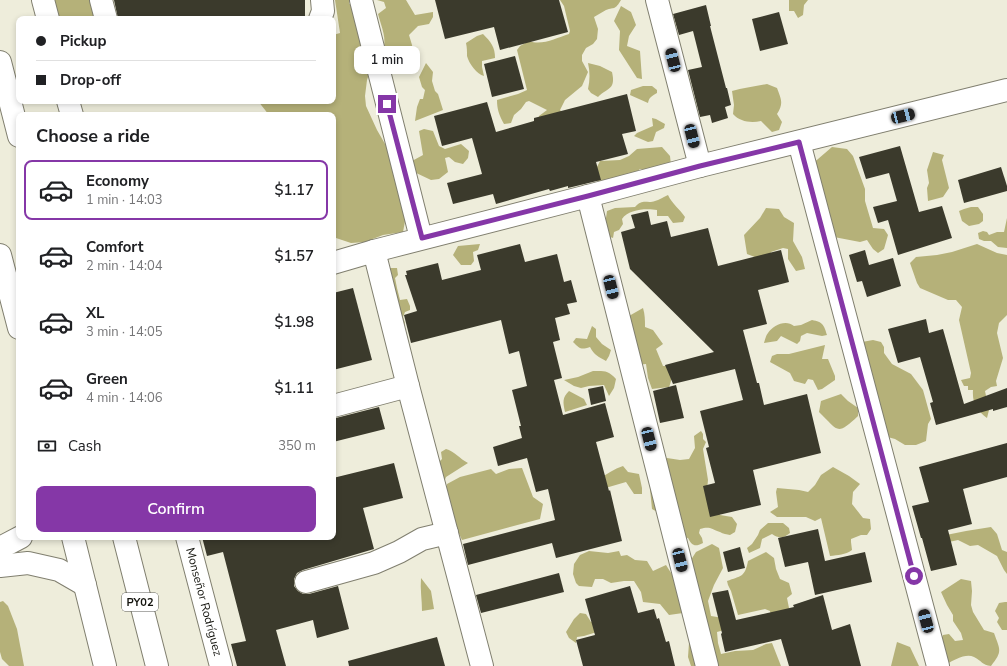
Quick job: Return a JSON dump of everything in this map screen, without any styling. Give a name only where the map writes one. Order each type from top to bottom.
[{"type":"main road","points":[[43,0],[47,16]]},
{"type":"main road","points":[[101,0],[105,16]]},
{"type":"main road","points":[[321,16],[323,11],[322,0]]},
{"type":"main road","points":[[361,0],[422,238]]},
{"type":"main road","points":[[657,0],[700,166]]},
{"type":"main road","points":[[0,62],[16,124]]},
{"type":"main road","points":[[336,262],[422,238],[700,166],[1007,90]]},
{"type":"main road","points":[[799,142],[938,666]]},
{"type":"main road","points":[[588,196],[706,666]]},
{"type":"main road","points":[[374,251],[482,666]]},
{"type":"main road","points":[[0,255],[16,316]]},
{"type":"main road","points":[[336,405],[408,386]]},
{"type":"main road","points":[[306,582],[374,563],[399,552],[422,539],[447,533]]},
{"type":"main road","points":[[0,548],[16,540]]},
{"type":"main road","points":[[74,540],[104,666]]},
{"type":"main road","name":"PY02","points":[[125,540],[157,666]]},
{"type":"main road","name":"Monseñor Rodríguez","points":[[188,540],[221,666]]},
{"type":"main road","points":[[0,566],[28,563],[59,570],[85,585]]},
{"type":"shaded area","points":[[53,0],[95,0],[98,16],[57,16]]},
{"type":"shaded area","points":[[335,0],[350,0],[349,3],[363,23],[374,59],[367,80],[365,96],[366,106],[377,130],[396,163],[406,216],[403,232],[383,235],[365,242],[351,243],[336,238],[336,112],[267,112],[260,104],[336,104],[336,34],[340,33]]},
{"type":"shaded area","points":[[377,0],[406,0],[415,15],[433,12],[433,17],[429,24],[418,26],[409,35],[415,64],[406,66],[383,53],[384,38],[378,14],[386,8],[384,2]]},
{"type":"shaded area","points":[[560,0],[621,0],[616,7],[606,10],[594,17],[598,29],[597,39],[593,44],[586,48],[582,55],[582,61],[588,72],[582,86],[565,100],[560,110],[573,126],[539,120],[539,116],[547,110],[529,101],[526,102],[514,115],[511,123],[504,124],[497,106],[497,100],[527,90],[517,50],[520,46],[529,41],[539,43],[569,34],[570,31],[564,6]]},
{"type":"shaded area","points":[[789,0],[808,0],[804,5],[803,15],[798,18],[794,11],[789,11]]},
{"type":"shaded area","points":[[621,6],[631,12],[636,25],[629,36],[627,46],[640,51],[642,79],[637,78],[619,50],[620,31],[614,21]]},
{"type":"shaded area","points":[[483,34],[492,45],[495,58],[482,61],[484,76],[476,71],[470,62],[467,56],[466,43]]},
{"type":"shaded area","points":[[426,63],[433,72],[432,81],[443,110],[415,121],[417,107],[420,99],[423,99],[425,90],[422,87],[419,77]]},
{"type":"shaded area","points":[[588,63],[600,66],[612,72],[612,85],[598,97],[591,93],[588,89],[590,76]]},
{"type":"shaded area","points":[[767,84],[777,88],[781,101],[781,107],[777,114],[782,122],[779,130],[772,132],[761,121],[746,121],[739,119],[733,114],[734,105],[732,91]]},
{"type":"shaded area","points":[[643,86],[652,86],[657,90],[657,93],[650,98],[648,103],[630,95],[631,90]]},
{"type":"shaded area","points":[[652,118],[665,124],[664,128],[656,132],[653,141],[648,142],[634,136],[637,133],[653,126]]},
{"type":"shaded area","points":[[424,129],[433,131],[439,146],[445,149],[461,144],[469,151],[468,158],[463,164],[455,162],[449,157],[445,158],[448,172],[439,179],[431,180],[412,171],[412,161],[423,155],[419,131]]},
{"type":"shaded area","points":[[662,147],[670,156],[671,165],[659,171],[640,169],[635,173],[599,183],[594,173],[600,161],[620,160],[629,156],[637,149]]},
{"type":"shaded area","points":[[832,147],[847,149],[853,156],[865,189],[865,201],[873,228],[884,229],[888,235],[884,249],[878,253],[873,249],[867,240],[860,242],[834,237],[804,171]]},
{"type":"shaded area","points":[[933,152],[944,155],[942,160],[949,188],[943,197],[928,201],[927,188],[929,183],[927,170]]},
{"type":"shaded area","points":[[668,195],[685,217],[683,222],[673,223],[668,216],[657,216],[657,210],[638,210],[629,213],[622,219],[623,224],[619,230],[614,232],[613,238],[605,235],[602,226],[606,218],[607,211],[615,208],[635,207],[640,203],[652,202]]},
{"type":"shaded area","points":[[971,207],[978,207],[983,214],[983,221],[979,224],[969,226],[962,221],[959,211]]},
{"type":"shaded area","points":[[766,208],[779,209],[784,217],[794,223],[793,241],[802,257],[805,269],[796,271],[788,259],[788,249],[783,248],[771,252],[770,255],[760,259],[747,254],[744,235],[760,218]]},
{"type":"shaded area","points":[[1007,218],[1007,248],[998,247],[991,241],[979,239],[978,233],[983,231],[987,232],[989,235],[997,232],[1004,232]]},
{"type":"shaded area","points":[[480,244],[478,250],[473,252],[474,261],[471,265],[461,265],[453,255],[458,246]]},
{"type":"shaded area","points":[[977,244],[997,253],[1007,255],[1007,315],[999,323],[997,333],[1003,358],[996,381],[997,386],[991,387],[985,391],[989,410],[987,418],[980,412],[974,402],[973,390],[968,390],[968,386],[964,386],[961,380],[970,378],[971,373],[959,320],[962,307],[956,300],[948,300],[920,288],[910,263],[916,257],[952,252]]},
{"type":"shaded area","points":[[389,268],[397,268],[398,275],[395,278],[400,300],[407,299],[410,306],[410,310],[405,312],[403,317],[405,323],[402,331]]},
{"type":"shaded area","points":[[643,308],[645,315],[645,327],[653,330],[663,344],[656,349],[663,366],[669,366],[671,379],[669,387],[652,389],[648,378],[646,364],[636,365],[629,316]]},
{"type":"shaded area","points":[[812,320],[822,324],[827,335],[822,336],[807,333],[801,336],[800,341],[797,344],[781,336],[777,341],[764,343],[767,334],[776,325],[787,323],[794,326],[801,325]]},
{"type":"shaded area","points":[[592,326],[596,329],[596,337],[602,344],[611,350],[606,361],[595,354],[590,347],[581,348],[573,342],[576,338],[587,339]]},
{"type":"shaded area","points":[[873,340],[881,342],[884,347],[884,353],[892,364],[911,374],[923,390],[931,419],[928,424],[926,441],[916,445],[905,445],[895,439],[880,435],[862,342]]},
{"type":"shaded area","points":[[825,345],[822,359],[828,359],[835,376],[835,380],[822,389],[818,390],[813,380],[808,379],[805,384],[794,381],[790,373],[770,362],[772,356],[777,354],[789,354]]},
{"type":"shaded area","points":[[593,371],[606,372],[611,374],[616,379],[614,388],[609,396],[604,385],[581,388],[564,380],[578,377]]},
{"type":"shaded area","points":[[569,391],[584,399],[587,405],[565,412],[564,400]]},
{"type":"shaded area","points":[[841,394],[858,408],[858,416],[845,427],[837,429],[819,412],[821,401]]},
{"type":"shaded area","points":[[701,431],[703,434],[703,439],[706,442],[703,449],[708,480],[707,490],[720,515],[732,517],[737,524],[735,532],[730,535],[708,528],[700,529],[699,533],[703,543],[696,545],[692,544],[688,538],[681,537],[673,521],[652,509],[650,489],[661,479],[660,464],[667,458],[680,460],[689,459],[695,448],[694,436]]},
{"type":"shaded area","points":[[446,449],[452,451],[468,463],[446,477],[443,485],[439,462],[442,459],[441,452]]},
{"type":"shaded area","points":[[623,466],[628,472],[639,474],[642,494],[634,494],[626,482],[602,489],[599,479]]},
{"type":"shaded area","points":[[833,467],[860,484],[853,492],[852,504],[863,518],[870,519],[871,529],[867,535],[861,535],[851,539],[852,550],[849,552],[830,556],[821,518],[815,521],[806,517],[777,517],[770,512],[778,507],[776,492],[777,488],[808,492],[815,485],[821,475]]},
{"type":"shaded area","points":[[522,468],[533,497],[543,504],[540,519],[462,540],[455,525],[445,494],[447,484],[460,477],[491,469],[496,474],[509,469]]},
{"type":"shaded area","points":[[768,523],[783,523],[789,528],[790,533],[781,537],[777,537],[772,534],[762,539],[760,548],[749,553],[747,548],[752,544],[760,530]]},
{"type":"shaded area","points":[[991,527],[997,534],[1002,550],[1007,552],[1007,574],[997,556],[978,545],[970,546],[958,540],[949,542],[946,535]]},
{"type":"shaded area","points":[[712,544],[719,548],[723,568],[708,601],[711,616],[723,618],[724,630],[717,632],[721,654],[735,651],[753,650],[772,643],[781,666],[691,666],[688,657],[689,643],[703,630],[687,566],[696,552]]},
{"type":"shaded area","points":[[589,551],[608,553],[619,551],[621,556],[627,555],[635,560],[647,561],[653,571],[666,565],[678,584],[683,613],[669,615],[660,604],[643,602],[641,592],[634,581],[611,583],[603,579],[595,579],[592,587],[579,586],[576,583],[573,574],[574,564],[580,555]]},
{"type":"shaded area","points":[[766,552],[774,558],[780,579],[789,583],[792,594],[787,598],[790,613],[772,620],[770,611],[765,609],[738,615],[727,581],[742,575],[748,561]]},
{"type":"shaded area","points":[[421,578],[431,591],[434,609],[422,611]]},
{"type":"shaded area","points":[[961,579],[971,581],[971,605],[973,612],[984,630],[994,633],[998,643],[999,653],[991,666],[986,665],[977,658],[971,656],[960,658],[947,664],[938,646],[943,635],[949,634],[955,641],[963,640],[961,633],[953,621],[953,615],[941,592]]},
{"type":"shaded area","points":[[3,601],[8,606],[17,629],[24,666],[9,666],[2,659],[0,652],[0,602]]},
{"type":"shaded area","points":[[1007,602],[1007,630],[1002,630],[997,622],[999,618],[995,611],[999,603]]},
{"type":"shaded area","points":[[580,613],[586,614],[591,622],[598,622],[600,631],[577,637],[576,643],[569,638],[566,632],[574,619]]},
{"type":"shaded area","points":[[897,642],[910,647],[919,666],[891,666]]},
{"type":"building","points":[[114,0],[305,0],[305,16],[117,16]]},
{"type":"building","points":[[435,0],[559,0],[568,32],[500,50],[494,27],[445,39]]},
{"type":"building","points":[[706,5],[710,26],[731,105],[725,107],[728,118],[712,123],[710,115],[700,117],[688,70],[702,67],[693,31],[679,35],[673,14]]},
{"type":"building","points":[[779,12],[788,44],[760,51],[752,19]]},
{"type":"building","points":[[515,56],[524,89],[492,97],[484,64]]},
{"type":"building","points":[[627,94],[636,131],[622,134],[628,154],[596,162],[601,180],[568,188],[568,186],[550,191],[549,189],[496,204],[493,194],[453,204],[447,183],[482,174],[472,138],[442,146],[434,116],[487,102],[496,132],[534,121],[534,118]]},
{"type":"building","points":[[900,146],[919,212],[942,206],[952,238],[898,255],[888,220],[878,223],[873,207],[897,201],[889,173],[866,179],[859,157]]},
{"type":"building","points":[[1001,167],[1007,186],[1007,191],[964,203],[958,180]]},
{"type":"building","points":[[648,211],[651,225],[667,221],[671,237],[708,228],[718,266],[781,250],[789,282],[758,290],[767,324],[743,330],[764,405],[807,394],[821,453],[753,470],[761,505],[710,517],[703,486],[715,483],[706,448],[709,447],[700,411],[743,400],[735,369],[673,384],[665,365],[714,352],[630,269],[621,232],[635,228],[631,215]]},
{"type":"building","points":[[520,244],[525,262],[557,254],[564,282],[571,280],[577,302],[567,304],[570,314],[555,318],[560,340],[553,342],[562,378],[554,380],[563,415],[605,403],[614,437],[596,442],[609,491],[610,490],[622,541],[556,558],[552,543],[468,565],[463,544],[555,520],[548,489],[536,492],[527,458],[498,466],[493,447],[522,438],[519,426],[521,426],[512,390],[527,386],[519,351],[509,354],[501,320],[411,343],[404,315],[417,311],[405,275],[407,275],[406,271],[438,263],[442,280],[481,270],[477,255]]},
{"type":"building","points":[[865,250],[869,265],[893,258],[901,286],[867,297],[862,281],[857,282],[849,255]]},
{"type":"building","points":[[353,288],[372,360],[336,369],[336,292]]},
{"type":"building","points":[[926,319],[929,333],[943,329],[964,404],[1007,388],[1007,407],[993,411],[993,409],[936,425],[930,403],[933,402],[920,357],[898,363],[888,329]]},
{"type":"building","points":[[676,385],[684,418],[660,423],[653,391]]},
{"type":"building","points":[[603,386],[606,401],[591,405],[588,389]]},
{"type":"building","points":[[379,407],[385,429],[336,441],[336,418]]},
{"type":"building","points":[[1007,443],[1007,477],[963,489],[972,524],[948,530],[957,565],[931,571],[912,506],[929,502],[919,467]]},
{"type":"building","points":[[394,463],[403,498],[363,508],[374,549],[303,570],[297,573],[294,579],[294,586],[303,594],[309,594],[338,586],[349,629],[317,638],[313,620],[276,630],[286,666],[237,666],[231,644],[246,641],[223,552],[207,556],[203,540],[336,540],[336,477]]},
{"type":"building","points":[[818,529],[825,561],[865,552],[872,582],[815,595],[808,562],[785,567],[778,538]]},
{"type":"building","points":[[740,547],[745,568],[728,572],[723,552]]},
{"type":"building","points":[[559,573],[564,592],[481,613],[476,595]]},
{"type":"building","points":[[630,586],[638,613],[654,609],[657,619],[659,618],[666,642],[669,641],[675,666],[583,666],[576,640],[595,635],[585,599]]},
{"type":"building","points":[[728,590],[736,620],[794,607],[793,605],[823,595],[832,630],[850,624],[861,666],[789,666],[781,639],[725,652],[712,593]]},
{"type":"building","points":[[437,637],[445,666],[349,666],[348,661]]},
{"type":"route","points":[[387,104],[422,238],[799,142],[914,576]]}]
